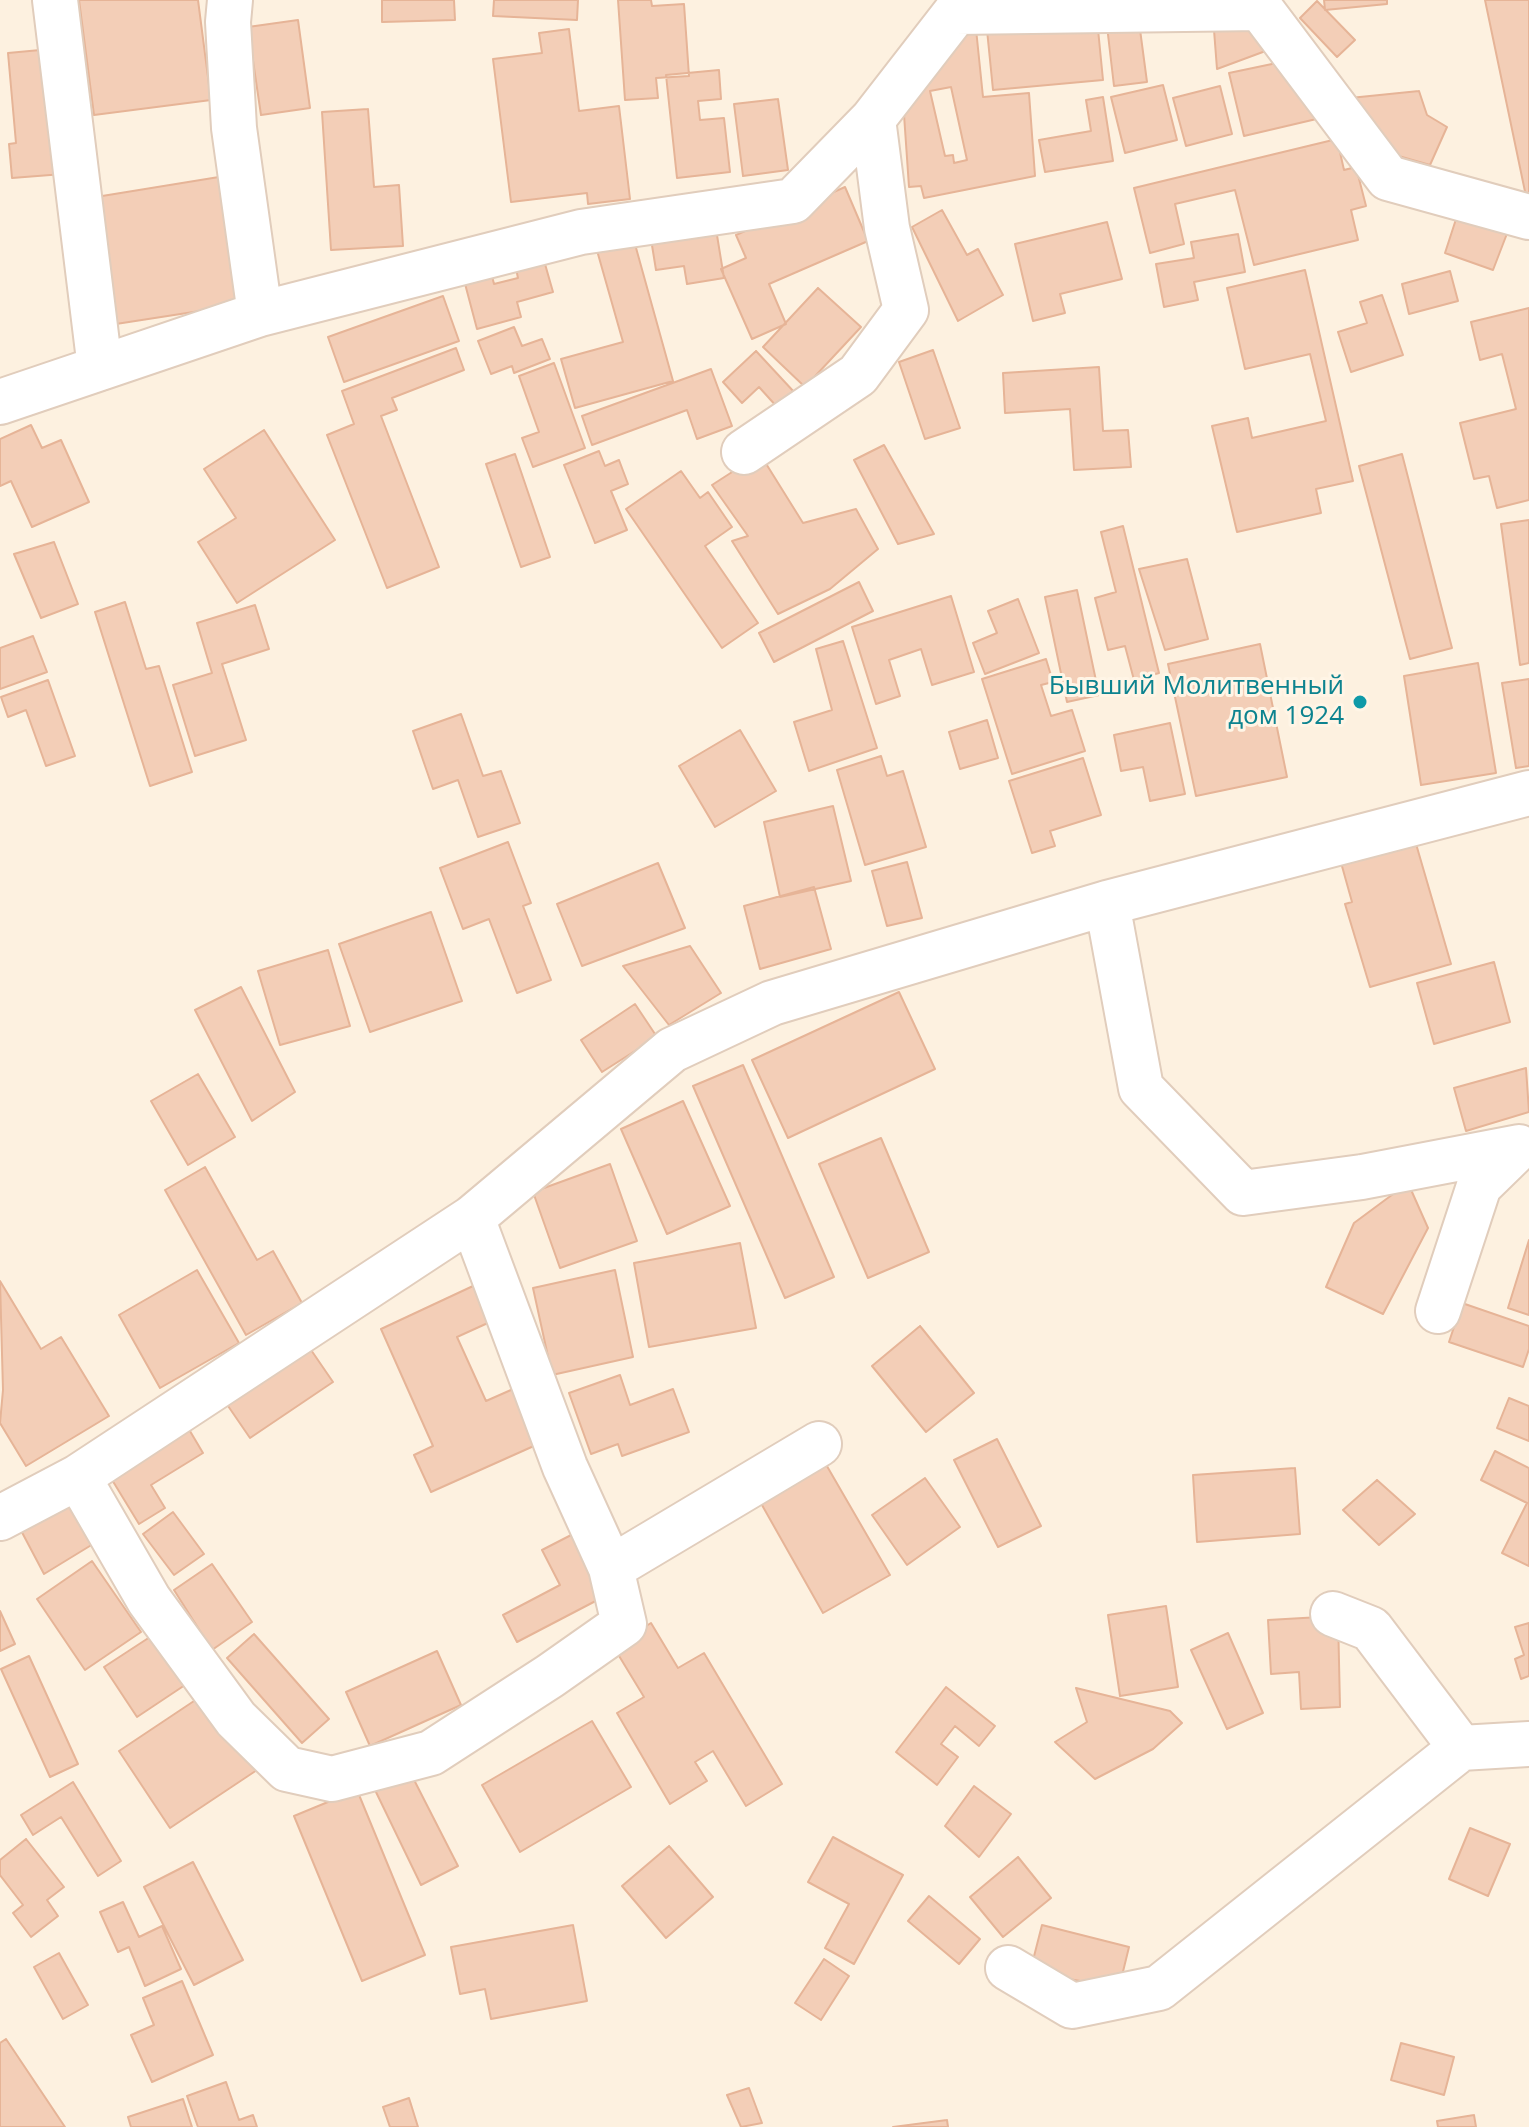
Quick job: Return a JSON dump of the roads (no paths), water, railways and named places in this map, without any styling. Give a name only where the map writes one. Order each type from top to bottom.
[{"type":"street","points":[[55,0],[100,368]]},
{"type":"street","points":[[230,0],[228,22],[234,128],[260,314]]},
{"type":"street","points":[[0,402],[260,314],[581,232],[793,201],[873,119],[956,12],[1260,8],[1388,178],[1529,217]]},
{"type":"street","points":[[744,452],[858,375],[906,310],[887,228],[873,119]]},
{"type":"street","points":[[0,1518],[78,1477],[472,1218],[672,1050],[772,1003],[1107,903],[1529,793]]},
{"type":"street","points":[[1107,903],[1141,1088],[1243,1193],[1362,1177],[1519,1147],[1479,1186],[1438,1311]]},
{"type":"street","points":[[78,1477],[149,1600],[236,1719],[287,1769],[332,1779],[431,1753],[550,1676],[624,1624],[611,1568],[565,1467],[472,1218]]},
{"type":"street","points":[[611,1568],[819,1444]]},
{"type":"street","points":[[1333,1614],[1371,1629],[1461,1748]]},
{"type":"street","points":[[1008,1968],[1072,2006],[1159,1988],[1461,1748],[1529,1744]]},
{"type":"place","name":"Бывший Молитвенный дом 1924","points":[[1360,702]]}]
